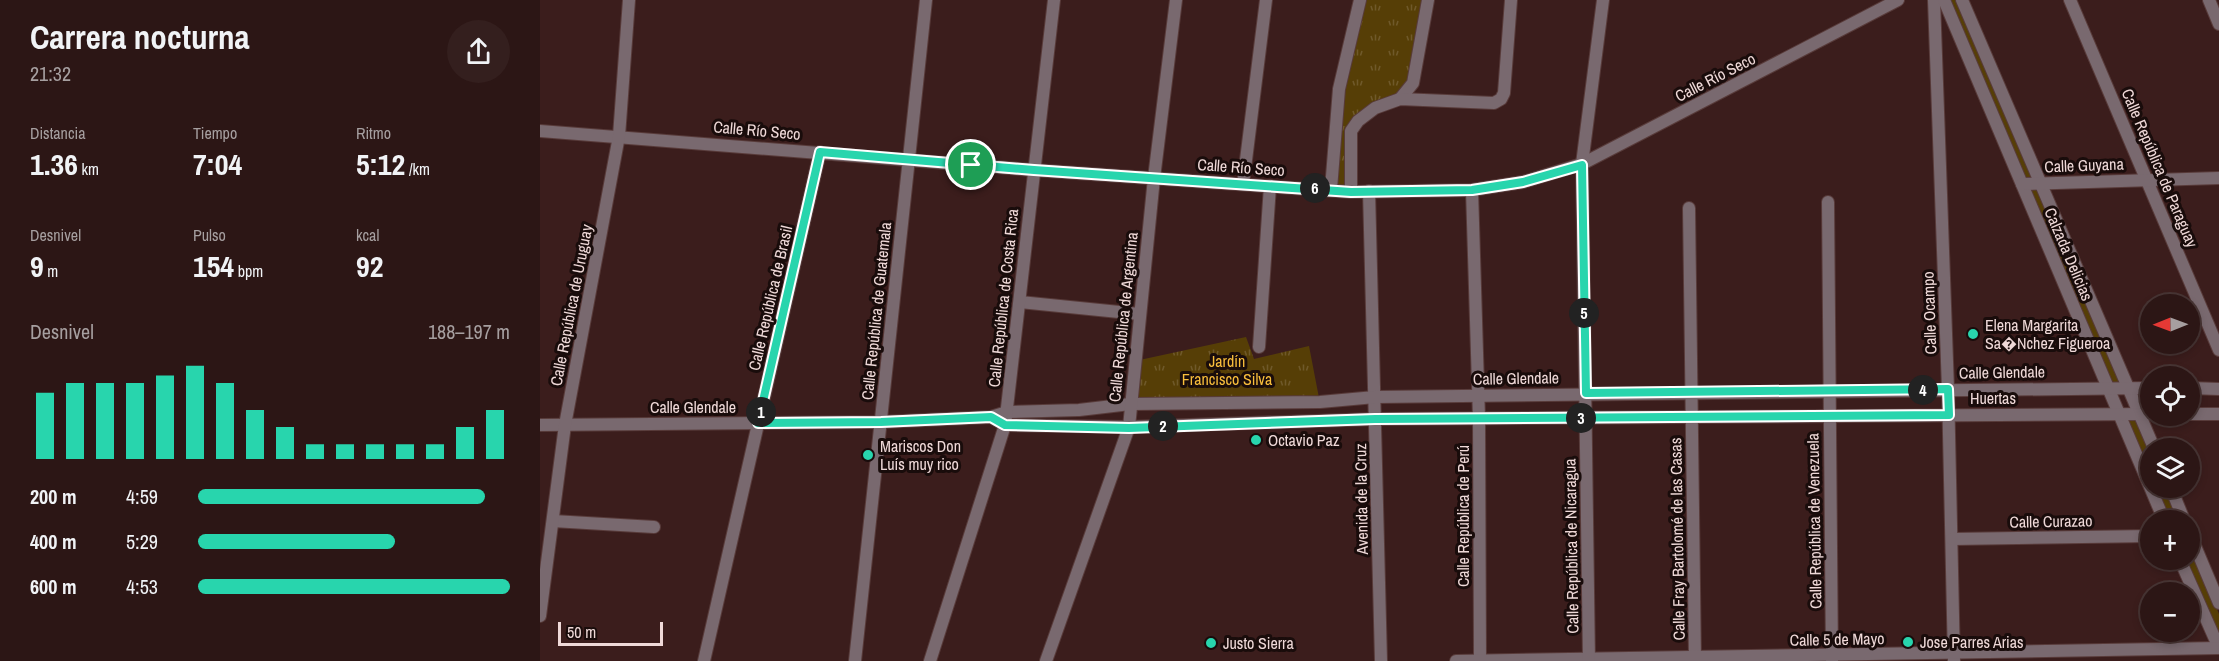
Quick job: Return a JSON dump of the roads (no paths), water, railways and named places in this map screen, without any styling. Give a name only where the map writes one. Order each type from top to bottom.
[{"type":"street","name":"Calle República de Uruguay","points":[[540,616],[566,425],[619,136],[629,0]]},
{"type":"street","name":"Calle República de Guatemala","points":[[855,661],[926,0]]},
{"type":"street","name":"Calle República de Costa Rica","points":[[930,661],[1005,425],[1054,0]]},
{"type":"street","name":"Calle República de Argentina","points":[[1046,661],[1129,428],[1139,314],[1176,0]]},
{"type":"street","points":[[1243,184],[1266,0]]},
{"type":"street","points":[[1331,189],[1339,89],[1360,0]]},
{"type":"street","points":[[1400,99],[1413,83],[1428,0]]},
{"type":"street","points":[[1351,192],[1351,131],[1358,121],[1375,108],[1400,99],[1494,103],[1501,99],[1504,93],[1511,0]]},
{"type":"street","name":"Calle República de Nicaragua","points":[[1589,661],[1582,165],[1603,0]]},
{"type":"street","name":"Calle Río Seco","points":[[540,131],[1034,170],[1351,192],[1472,190],[1523,182],[1582,165],[1898,0]]},
{"type":"street","name":"Calle Ocampo","points":[[1934,0],[1949,415],[1954,657]]},
{"type":"street","name":"Calzada Delicias","points":[[1944,0],[2160,510]]},
{"type":"street","name":"Calzada Delicias","points":[[1962,0],[2129,388],[2140,406]]},
{"type":"street","name":"Calle República de Paraguay","points":[[2070,0],[2219,350]]},
{"type":"street","points":[[2209,0],[2219,24]]},
{"type":"street","points":[[1337,130],[1351,131]]},
{"type":"street","name":"Calle República de Brasil","points":[[704,661],[820,152]]},
{"type":"street","name":"Calle Guyana","points":[[2022,184],[2219,178]]},
{"type":"street","points":[[1259,347],[1270,186]]},
{"type":"street","name":"Calle República de Perú","points":[[1472,190],[1479,395],[1480,661]]},
{"type":"street","name":"Avenida de la Cruz","points":[[1369,191],[1382,661]]},
{"type":"street","name":"Calle República de Venezuela","points":[[1828,202],[1832,658]]},
{"type":"street","name":"Calle Fray Bartolomé de las Casas","points":[[1689,207],[1695,660]]},
{"type":"street","points":[[1020,302],[1139,314]]},
{"type":"street","name":"Calle Glendale","points":[[540,425],[881,422],[991,417],[1007,412],[1079,410],[1130,404],[1320,402],[1375,397],[2140,388]]},
{"type":"street","points":[[2200,388],[2219,388]]},
{"type":"street","name":"Huertas","points":[[1691,417],[2140,414]]},
{"type":"street","points":[[2200,414],[2219,414]]},
{"type":"street","points":[[991,417],[1005,425],[1129,428],[1375,419],[1691,417]]},
{"type":"street","points":[[553,521],[654,527]]},
{"type":"street","name":"Calle Curazao","points":[[1952,539],[2140,536]]},
{"type":"street","points":[[2200,558],[2219,603]]},
{"type":"street","points":[[2184,570],[2219,648]]},
{"type":"street","name":"Calle 5 de Mayo","points":[[1456,661],[2170,655],[2219,648]]},
{"type":"place","name":"Elena Margarita Sa�Nchez Figueroa","points":[[1973,334]]},
{"type":"place","name":"Octavio Paz","points":[[1256,440]]},
{"type":"place","name":"Mariscos Don Luís muy rico","points":[[868,455]]},
{"type":"place","name":"Jose Parres Arias","points":[[1908,642]]},
{"type":"place","name":"Justo Sierra","points":[[1211,643]]},
{"type":"park label","name":"Jardín Francisco Silva","points":[[1227,370]]}]
